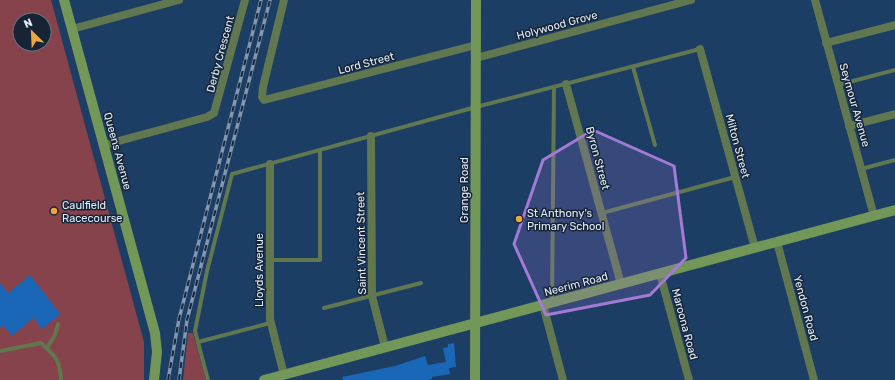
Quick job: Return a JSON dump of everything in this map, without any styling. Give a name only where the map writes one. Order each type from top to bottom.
[{"type":"main road","name":"Queens Avenue","points":[[64,0],[155,333],[157,352],[154,380]]},
{"type":"main road","name":"Grange Road","points":[[475,380],[476,0]]},
{"type":"main road","name":"Neerim Road","points":[[264,380],[895,210]]},
{"type":"street","points":[[72,29],[179,0]]},
{"type":"street","name":"Derby Crescent","points":[[104,145],[207,117],[214,113],[245,0]]},
{"type":"street","name":"Lord Street","points":[[284,0],[263,87],[263,100],[275,99],[476,45]]},
{"type":"street","name":"Holywood Grove","points":[[476,58],[691,0]]},
{"type":"street","name":"Seymour Avenue","points":[[817,0],[826,43],[874,216]]},
{"type":"street","points":[[826,43],[895,25]]},
{"type":"street","name":"Milton Street","points":[[700,49],[755,248]]},
{"type":"street","name":"Byron Street","points":[[566,84],[621,284]]},
{"type":"street","points":[[849,126],[895,114]]},
{"type":"street","name":"Saint Vincent Street","points":[[372,136],[372,296],[385,347]]},
{"type":"street","name":"Lloyds Avenue","points":[[270,164],[270,323],[284,374]]},
{"type":"street","name":"Yendon Road","points":[[777,242],[814,380]]},
{"type":"street","name":"Maroona Road","points":[[660,274],[689,380]]},
{"type":"street","points":[[547,304],[563,380]]},
{"type":"lane","points":[[208,380],[195,331],[207,271],[232,174],[476,107],[633,68],[700,49]]},
{"type":"lane","points":[[633,68],[655,145]]},
{"type":"lane","points":[[838,85],[895,70]]},
{"type":"lane","points":[[547,304],[554,87]]},
{"type":"lane","points":[[270,260],[320,260],[320,150]]},
{"type":"lane","points":[[861,169],[895,160]]},
{"type":"lane","points":[[602,213],[735,177]]},
{"type":"lane","points":[[324,308],[421,283]]},
{"type":"lane","points":[[198,342],[270,323]]},
{"type":"lane","points":[[47,348],[55,335],[58,324]]},
{"type":"lane","points":[[0,351],[41,343],[60,364],[61,380]]},
{"type":"highlighted area","points":[[593,130],[674,166],[686,258],[650,295],[546,315],[514,244],[543,160]]},
{"type":"shaded area","name":"Caulfield Racecourse","points":[[0,0],[51,0],[144,342],[144,380],[0,380]]},
{"type":"shaded area","points":[[188,333],[193,333],[206,380],[183,380]]},
{"type":"building","points":[[30,275],[60,314],[42,329],[33,318],[12,336],[3,325],[0,328],[0,283],[8,293]]},
{"type":"building","points":[[454,343],[456,367],[449,368],[450,374],[432,377],[432,379],[427,380],[343,380],[342,377],[395,366],[425,356],[428,365],[446,362],[443,348],[448,347],[448,344]]},
{"type":"railway","points":[[168,380],[179,319],[261,0]]},
{"type":"railway","points":[[179,380],[187,320],[270,0]]},
{"type":"place","name":"Caulfield Racecourse","points":[[54,211]]},
{"type":"place","name":"St Anthony's Primary School","points":[[519,219]]}]
